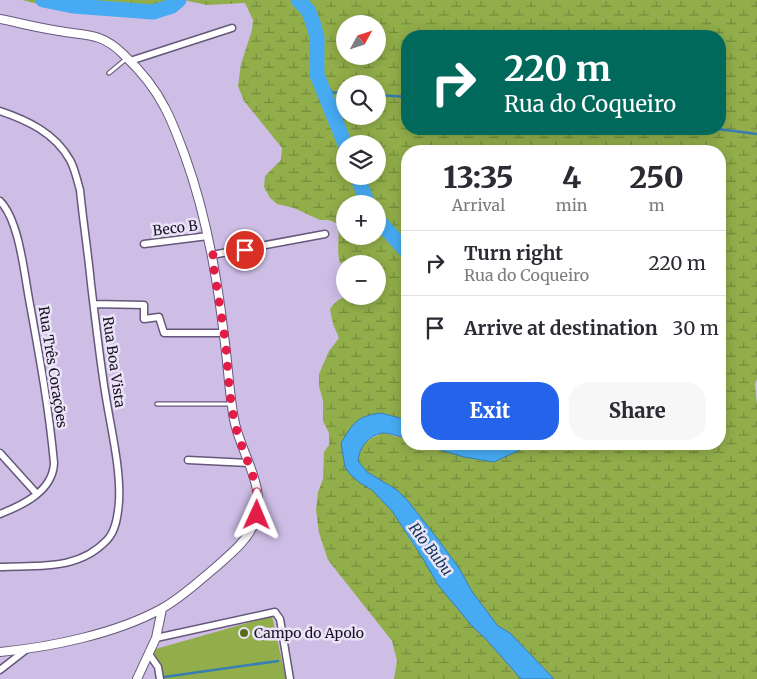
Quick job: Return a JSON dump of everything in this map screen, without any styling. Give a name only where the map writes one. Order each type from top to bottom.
[{"type":"street","points":[[0,19],[61,32],[96,36],[110,43],[129,60],[135,70],[159,97],[171,120],[190,171],[208,236],[224,333],[235,424],[257,487],[258,503],[253,527],[231,554],[162,609],[134,621],[90,635],[26,649],[0,652]]},
{"type":"street","points":[[129,60],[232,28]]},
{"type":"street","name":"Rua Boa Vista","points":[[0,111],[19,117],[38,127],[63,149],[70,160],[80,190],[104,385],[116,462],[119,499],[114,529],[108,540],[78,560],[56,566],[0,567]]},
{"type":"street","name":"Rua Três Corações","points":[[0,201],[10,216],[19,248],[45,386],[54,469],[50,479],[37,494],[0,514]]},
{"type":"street","points":[[212,255],[325,234]]},
{"type":"street","name":"Beco B","points":[[144,244],[208,236]]},
{"type":"street","points":[[94,304],[144,305],[144,319],[159,317],[164,333],[224,333]]},
{"type":"street","points":[[0,453],[37,494]]},
{"type":"street","points":[[188,460],[249,463]]},
{"type":"street","points":[[137,679],[156,638],[162,609]]},
{"type":"street","points":[[156,638],[275,612],[280,619],[290,679]]},
{"type":"street","points":[[0,670],[26,649]]},
{"type":"street","points":[[149,654],[158,667],[160,679]]},
{"type":"lane","points":[[109,73],[129,60]]},
{"type":"lane","points":[[157,404],[232,404]]},
{"type":"green space","points":[[22,0],[177,0],[158,8],[151,15],[146,16],[133,12],[122,13],[51,7]]},
{"type":"green space","points":[[183,0],[757,0],[757,379],[755,384],[757,405],[757,679],[554,679],[510,633],[498,626],[473,593],[459,568],[408,501],[397,490],[367,472],[358,461],[365,443],[383,433],[401,438],[401,450],[442,450],[483,461],[520,450],[726,450],[726,145],[401,145],[401,418],[381,413],[349,430],[360,483],[372,490],[392,511],[412,543],[472,626],[521,679],[394,679],[397,661],[392,641],[328,560],[319,533],[316,510],[318,492],[323,479],[324,452],[329,445],[329,433],[323,421],[323,400],[319,387],[319,374],[329,351],[339,338],[333,324],[330,309],[336,302],[336,305],[386,305],[386,255],[338,255],[338,245],[386,245],[386,195],[336,195],[336,223],[329,220],[320,220],[294,208],[277,204],[270,198],[264,187],[265,176],[281,160],[282,148],[244,101],[238,86],[241,64],[252,30],[253,20],[245,3],[207,5]]},
{"type":"green space","name":"Campo do Apolo","points":[[272,616],[286,679],[159,679],[152,650]]},
{"type":"water","points":[[381,413],[401,418],[401,437],[383,433],[373,436],[362,447],[358,461],[367,472],[397,490],[408,501],[459,568],[473,593],[498,626],[510,633],[554,679],[521,679],[472,626],[438,585],[392,511],[372,490],[350,474],[345,467],[341,443],[349,430],[357,422],[373,414]]},
{"type":"water","points":[[440,450],[520,450],[494,462],[464,457]]},
{"type":"waterway","name":"Rio Bubu","points":[[43,0],[73,6],[153,12],[172,6],[179,0]]},
{"type":"waterway","name":"Rio Bubu","points":[[298,0],[308,10],[313,23],[317,37],[317,75],[341,135]]},
{"type":"waterway","points":[[323,92],[336,93]]},
{"type":"waterway","points":[[386,96],[401,97]]},
{"type":"waterway","points":[[726,130],[757,134]]},
{"type":"waterway","name":"Rio Bubu","points":[[361,185],[364,195]]},
{"type":"waterway","name":"Rio Bubu","points":[[386,229],[401,245]]},
{"type":"waterway","points":[[164,677],[278,661]]},
{"type":"place","name":"Campo do Apolo","points":[[244,633]]},
{"type":"route","points":[[245,250],[212,255],[224,333],[233,417],[238,437],[257,487],[257,515]]}]
